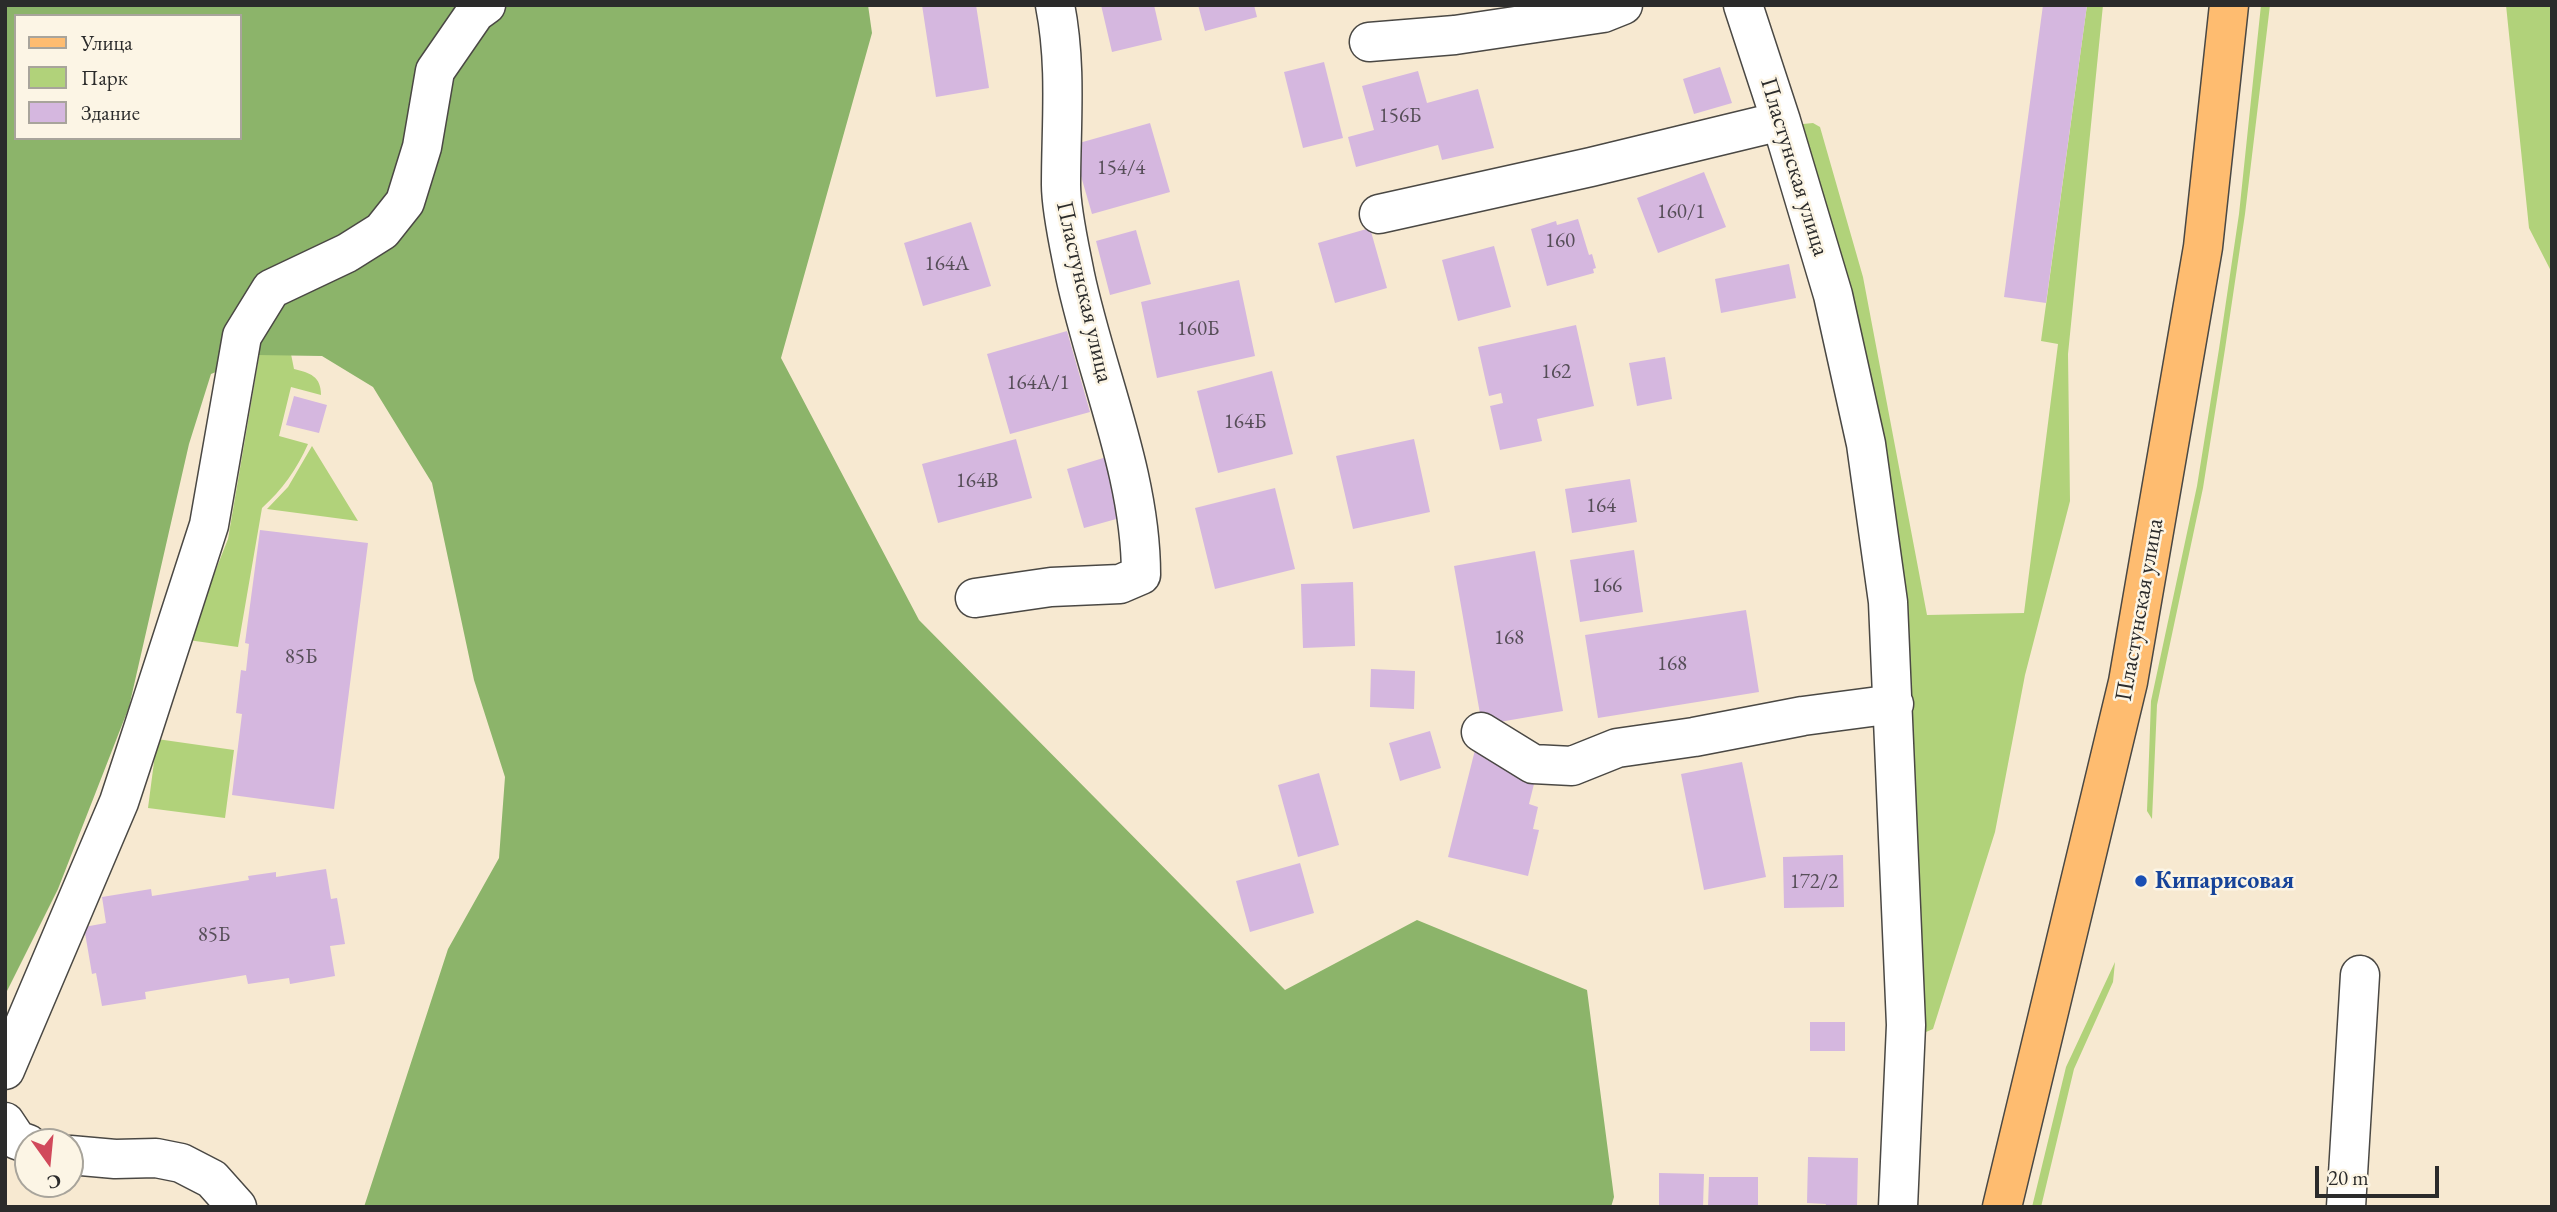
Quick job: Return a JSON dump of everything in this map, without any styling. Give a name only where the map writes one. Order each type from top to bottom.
[{"type":"main road","name":"Пластунская улица","points":[[2002,1207],[2129,682],[2203,247],[2229,5]]},
{"type":"street","points":[[5,1070],[119,802],[209,525],[242,336],[271,289],[347,253],[382,231],[405,202],[422,147],[435,71],[475,13],[486,5]]},
{"type":"street","name":"Пластунская улица","points":[[975,598],[1051,587],[1120,584],[1141,575],[1141,540],[1128,476],[1075,275],[1061,188],[1064,120],[1062,41],[1055,5]]},
{"type":"street","points":[[1368,42],[1495,29],[1603,13],[1623,5]]},
{"type":"street","name":"Пластунская улица","points":[[1743,5],[1833,295],[1866,444],[1888,602],[1906,1025],[1898,1207]]},
{"type":"street","points":[[1379,214],[1781,121]]},
{"type":"street","points":[[1481,732],[1533,764],[1573,766],[1617,748],[1694,737],[1803,716],[1894,704]]},
{"type":"street","points":[[2346,1207],[2360,975]]},
{"type":"street","points":[[84,1156],[156,1158],[181,1163],[212,1180],[237,1207]]},
{"type":"green space","points":[[5,5],[868,5],[872,33],[781,358],[919,620],[1285,990],[1417,920],[1587,990],[1614,1197],[1611,1207],[364,1207],[448,949],[499,858],[505,777],[474,680],[432,483],[373,387],[322,356],[257,355],[211,374],[189,444],[129,707],[58,889],[5,995]]},
{"type":"green space","points":[[2087,5],[2103,5],[2068,354],[2070,501],[2025,675],[1995,832],[1933,1029],[1926,1032],[1920,1029],[1911,724],[1797,132],[1803,124],[1813,123],[1820,127],[1863,277],[1927,615],[2024,613],[2058,344],[2041,341]]},
{"type":"green space","points":[[2261,5],[2270,5],[2245,214],[2203,488],[2157,705],[2152,819],[2147,811],[2151,701],[2197,486],[2219,349],[2239,214]]},
{"type":"green space","points":[[2506,5],[2552,5],[2552,273],[2529,228]]},
{"type":"green space","points":[[289,344],[294,369],[314,376],[319,383],[321,395],[291,387],[279,436],[308,444],[288,479],[262,508],[238,647],[188,640],[228,539],[261,345]]},
{"type":"green space","points":[[312,446],[358,521],[267,509],[288,487]]},
{"type":"green space","points":[[157,739],[234,750],[225,818],[148,808]]},
{"type":"green space","points":[[2115,962],[2113,982],[2074,1069],[2041,1207],[2032,1207],[2066,1067]]},
{"type":"building","points":[[922,5],[976,5],[989,88],[936,97]]},
{"type":"building","points":[[1101,5],[1154,5],[1162,40],[1112,52]]},
{"type":"building","points":[[1198,5],[1254,5],[1257,17],[1205,31]]},
{"type":"building","points":[[2043,5],[2087,5],[2046,303],[2004,297]]},
{"type":"building","points":[[1324,62],[1343,138],[1303,148],[1284,72]]},
{"type":"building","points":[[1720,67],[1732,103],[1694,114],[1683,79]]},
{"type":"building","points":[[1418,71],[1427,103],[1478,89],[1494,148],[1442,160],[1438,145],[1356,167],[1348,137],[1374,130],[1362,86]]},
{"type":"building","points":[[1150,123],[1170,192],[1092,214],[1072,145]]},
{"type":"building","points":[[1704,172],[1726,227],[1658,253],[1637,198]]},
{"type":"building","points":[[1578,219],[1589,255],[1592,254],[1596,268],[1593,269],[1594,273],[1547,286],[1531,229],[1556,221],[1557,225]]},
{"type":"building","points":[[971,222],[991,286],[923,306],[904,243]]},
{"type":"building","points":[[1370,228],[1387,288],[1335,303],[1318,243]]},
{"type":"building","points":[[1136,230],[1151,284],[1110,295],[1096,241]]},
{"type":"building","points":[[1494,246],[1511,307],[1458,321],[1442,260]]},
{"type":"building","points":[[1789,264],[1796,298],[1721,313],[1715,279]]},
{"type":"building","points":[[1239,280],[1255,356],[1157,378],[1141,302]]},
{"type":"building","points":[[1576,325],[1594,406],[1537,419],[1542,441],[1500,450],[1490,406],[1503,403],[1501,393],[1489,396],[1478,347]]},
{"type":"building","points":[[1067,331],[1090,412],[1010,434],[987,354]]},
{"type":"building","points":[[1665,357],[1672,399],[1637,406],[1629,363]]},
{"type":"building","points":[[1272,371],[1293,454],[1218,473],[1197,391]]},
{"type":"building","points":[[294,396],[327,405],[319,433],[286,425]]},
{"type":"building","points":[[1016,439],[1032,498],[938,523],[922,464]]},
{"type":"building","points":[[1414,439],[1430,512],[1353,529],[1336,456]]},
{"type":"building","points":[[1110,456],[1127,516],[1084,528],[1067,469]]},
{"type":"building","points":[[1630,479],[1637,522],[1572,533],[1565,489]]},
{"type":"building","points":[[1275,488],[1295,569],[1215,589],[1195,508]]},
{"type":"building","points":[[260,530],[368,543],[334,809],[232,795],[242,714],[236,713],[241,670],[246,671],[249,644],[245,643]]},
{"type":"building","points":[[1634,550],[1643,612],[1580,622],[1570,560]]},
{"type":"building","points":[[1535,551],[1563,711],[1482,725],[1454,566]]},
{"type":"building","points":[[1353,582],[1355,646],[1303,648],[1301,584]]},
{"type":"building","points":[[1746,610],[1759,692],[1598,718],[1585,635]]},
{"type":"building","points":[[1371,669],[1415,671],[1414,709],[1370,707]]},
{"type":"building","points":[[1430,731],[1441,768],[1400,781],[1389,743]]},
{"type":"building","points":[[1475,750],[1537,772],[1529,804],[1538,807],[1533,829],[1539,830],[1528,876],[1448,857]]},
{"type":"building","points":[[1742,762],[1766,877],[1704,890],[1681,774]]},
{"type":"building","points":[[1319,773],[1339,845],[1298,857],[1278,785]]},
{"type":"building","points":[[1843,855],[1844,907],[1784,908],[1783,857]]},
{"type":"building","points":[[1300,863],[1314,913],[1250,932],[1236,881]]},
{"type":"building","points":[[326,869],[331,899],[337,898],[345,944],[330,946],[335,976],[290,984],[289,978],[248,984],[246,975],[145,992],[146,999],[102,1006],[96,973],[92,974],[84,927],[106,923],[102,897],[151,889],[152,896],[249,880],[248,876],[276,872],[276,877]]},
{"type":"building","points":[[1810,1022],[1845,1022],[1845,1051],[1810,1051]]},
{"type":"building","points":[[1808,1157],[1858,1158],[1857,1207],[1825,1207],[1826,1204],[1807,1203]]},
{"type":"building","points":[[1659,1173],[1704,1174],[1703,1207],[1659,1207]]},
{"type":"building","points":[[1709,1177],[1758,1177],[1758,1207],[1708,1207]]},
{"type":"place","name":"Кипарисовая","points":[[2141,881]]}]
